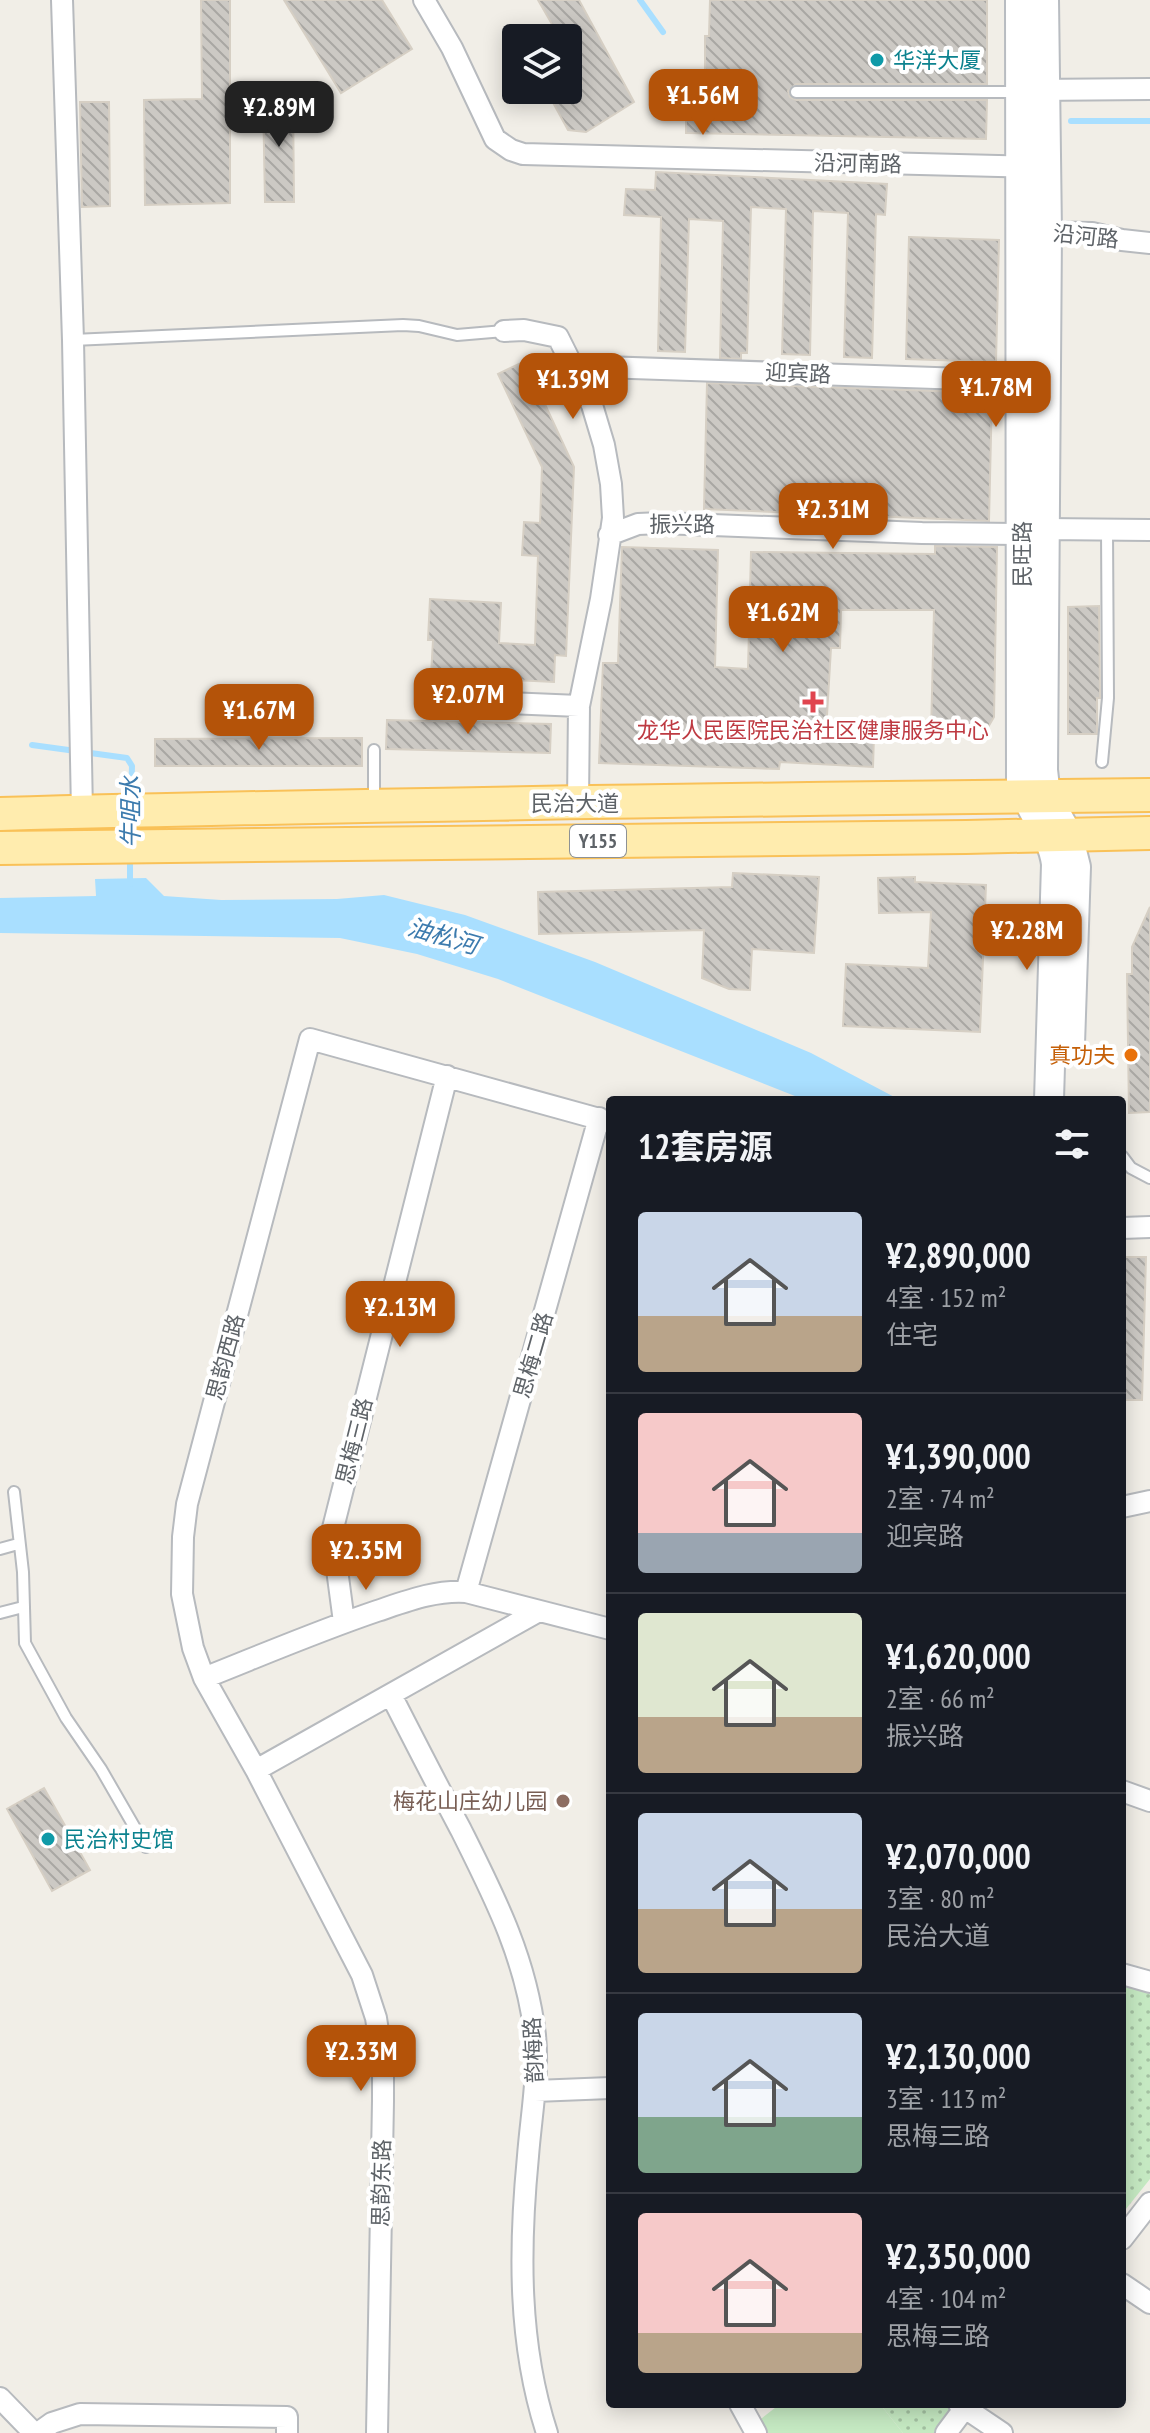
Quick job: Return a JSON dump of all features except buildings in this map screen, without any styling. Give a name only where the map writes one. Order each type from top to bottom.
[{"type":"main road","name":"民旺路","points":[[1020,0],[1032,90],[1034,167],[1033,532]]},
{"type":"main road","name":"民旺路","points":[[1032,90],[1044,0]]},
{"type":"main road","name":"民旺路","points":[[1034,232],[1022,381],[1033,532],[1042,746],[1036,796],[1059,835],[1074,853],[1076,896],[1068,1096]]},
{"type":"main road","name":"民治大道","points":[[0,814],[374,804],[1150,795]]},
{"type":"main road","name":"民治大道","points":[[0,848],[1150,833]]},
{"type":"main road","name":"民旺路","points":[[1049,1096],[1056,883],[1054,848],[1059,835]]},
{"type":"street","points":[[62,0],[73,340],[81,768],[90,811]]},
{"type":"street","name":"沿河南路","points":[[424,0],[452,48],[495,139],[523,154],[1034,167]]},
{"type":"street","points":[[1032,90],[1150,89]]},
{"type":"street","name":"沿河路","points":[[1034,232],[1092,233],[1150,243]]},
{"type":"street","points":[[504,331],[524,330],[558,337],[592,405],[604,445],[612,507],[604,533],[601,599],[579,706],[578,803]]},
{"type":"street","name":"迎宾路","points":[[573,366],[1022,381]]},
{"type":"street","name":"振兴路","points":[[604,533],[638,524],[661,523],[922,533],[1150,530]]},
{"type":"street","points":[[437,700],[579,706]]},
{"type":"street","name":"思韵西路","points":[[256,1770],[204,1678],[187,1623],[182,1594],[183,1537],[187,1504],[310,1039],[447,1076]]},
{"type":"street","points":[[447,1076],[605,1120]]},
{"type":"street","name":"思梅三路","points":[[344,1622],[332,1532],[447,1076]]},
{"type":"street","name":"思梅二路","points":[[466,1592],[605,1120]]},
{"type":"street","points":[[1126,1228],[1150,1227]]},
{"type":"street","points":[[1126,1506],[1150,1501]]},
{"type":"street","points":[[204,1678],[344,1622],[429,1594],[466,1592],[606,1627]]},
{"type":"street","points":[[256,1770],[537,1612]]},
{"type":"street","name":"韵梅路","points":[[391,1695],[494,1896],[516,1947],[529,1992],[535,2038],[535,2091],[527,2157],[522,2256],[525,2335],[536,2401],[547,2433]]},
{"type":"street","name":"思韵东路","points":[[256,1770],[362,1975],[376,2018],[383,2064],[377,2433]]},
{"type":"street","points":[[1126,1792],[1150,1801]]},
{"type":"street","points":[[1126,1975],[1150,1982]]},
{"type":"street","points":[[535,2091],[606,2088]]},
{"type":"street","points":[[1126,2234],[1150,2203]]},
{"type":"street","points":[[1126,2287],[1150,2303]]},
{"type":"street","points":[[0,2398],[36,2433],[65,2417],[89,2414],[287,2417],[287,2433]]},
{"type":"street","points":[[742,2408],[756,2433]]},
{"type":"street","points":[[946,2433],[960,2408]]},
{"type":"street","points":[[964,2408],[1002,2433]]},
{"type":"lane","points":[[796,92],[1032,90]]},
{"type":"lane","points":[[73,340],[403,325],[457,335],[504,331]]},
{"type":"lane","points":[[1102,762],[1108,698],[1107,530]]},
{"type":"lane","points":[[374,750],[374,804]]},
{"type":"lane","points":[[1126,1161],[1131,1168],[1150,1178]]},
{"type":"lane","points":[[14,1492],[23,1572],[25,1643],[66,1718],[101,1769],[146,1847]]},
{"type":"lane","points":[[0,1549],[18,1544]]},
{"type":"lane","points":[[0,1613],[23,1607]]},
{"type":"green space","points":[[1126,1984],[1150,1990],[1150,2179],[1126,2209]]},
{"type":"green space","points":[[775,2408],[883,2408],[903,2433],[766,2433],[757,2422]]},
{"type":"green space","points":[[883,2408],[949,2408],[940,2433],[903,2433]]},
{"type":"water","name":"油松河","points":[[146,878],[164,896],[221,900],[337,899],[384,895],[465,915],[595,962],[811,1053],[892,1096],[795,1096],[498,979],[417,954],[340,938],[0,933],[0,898],[96,896],[95,879]]},
{"type":"waterway","points":[[640,0],[663,32]]},
{"type":"waterway","points":[[1071,121],[1150,121]]},
{"type":"waterway","name":"牛咀水","points":[[32,745],[127,758],[132,766],[131,800]]},
{"type":"waterway","name":"牛咀水","points":[[130,855],[130,884]]},
{"type":"place","name":"华洋大厦","points":[[877,60]]},
{"type":"place","name":"龙华人民医院民治社区健康服务中心","points":[[813,702]]},
{"type":"place","name":"真功夫","points":[[1131,1055]]},
{"type":"place","name":"梅花山庄幼儿园","points":[[563,1801]]},
{"type":"place","name":"民治村史馆","points":[[48,1839]]}]
